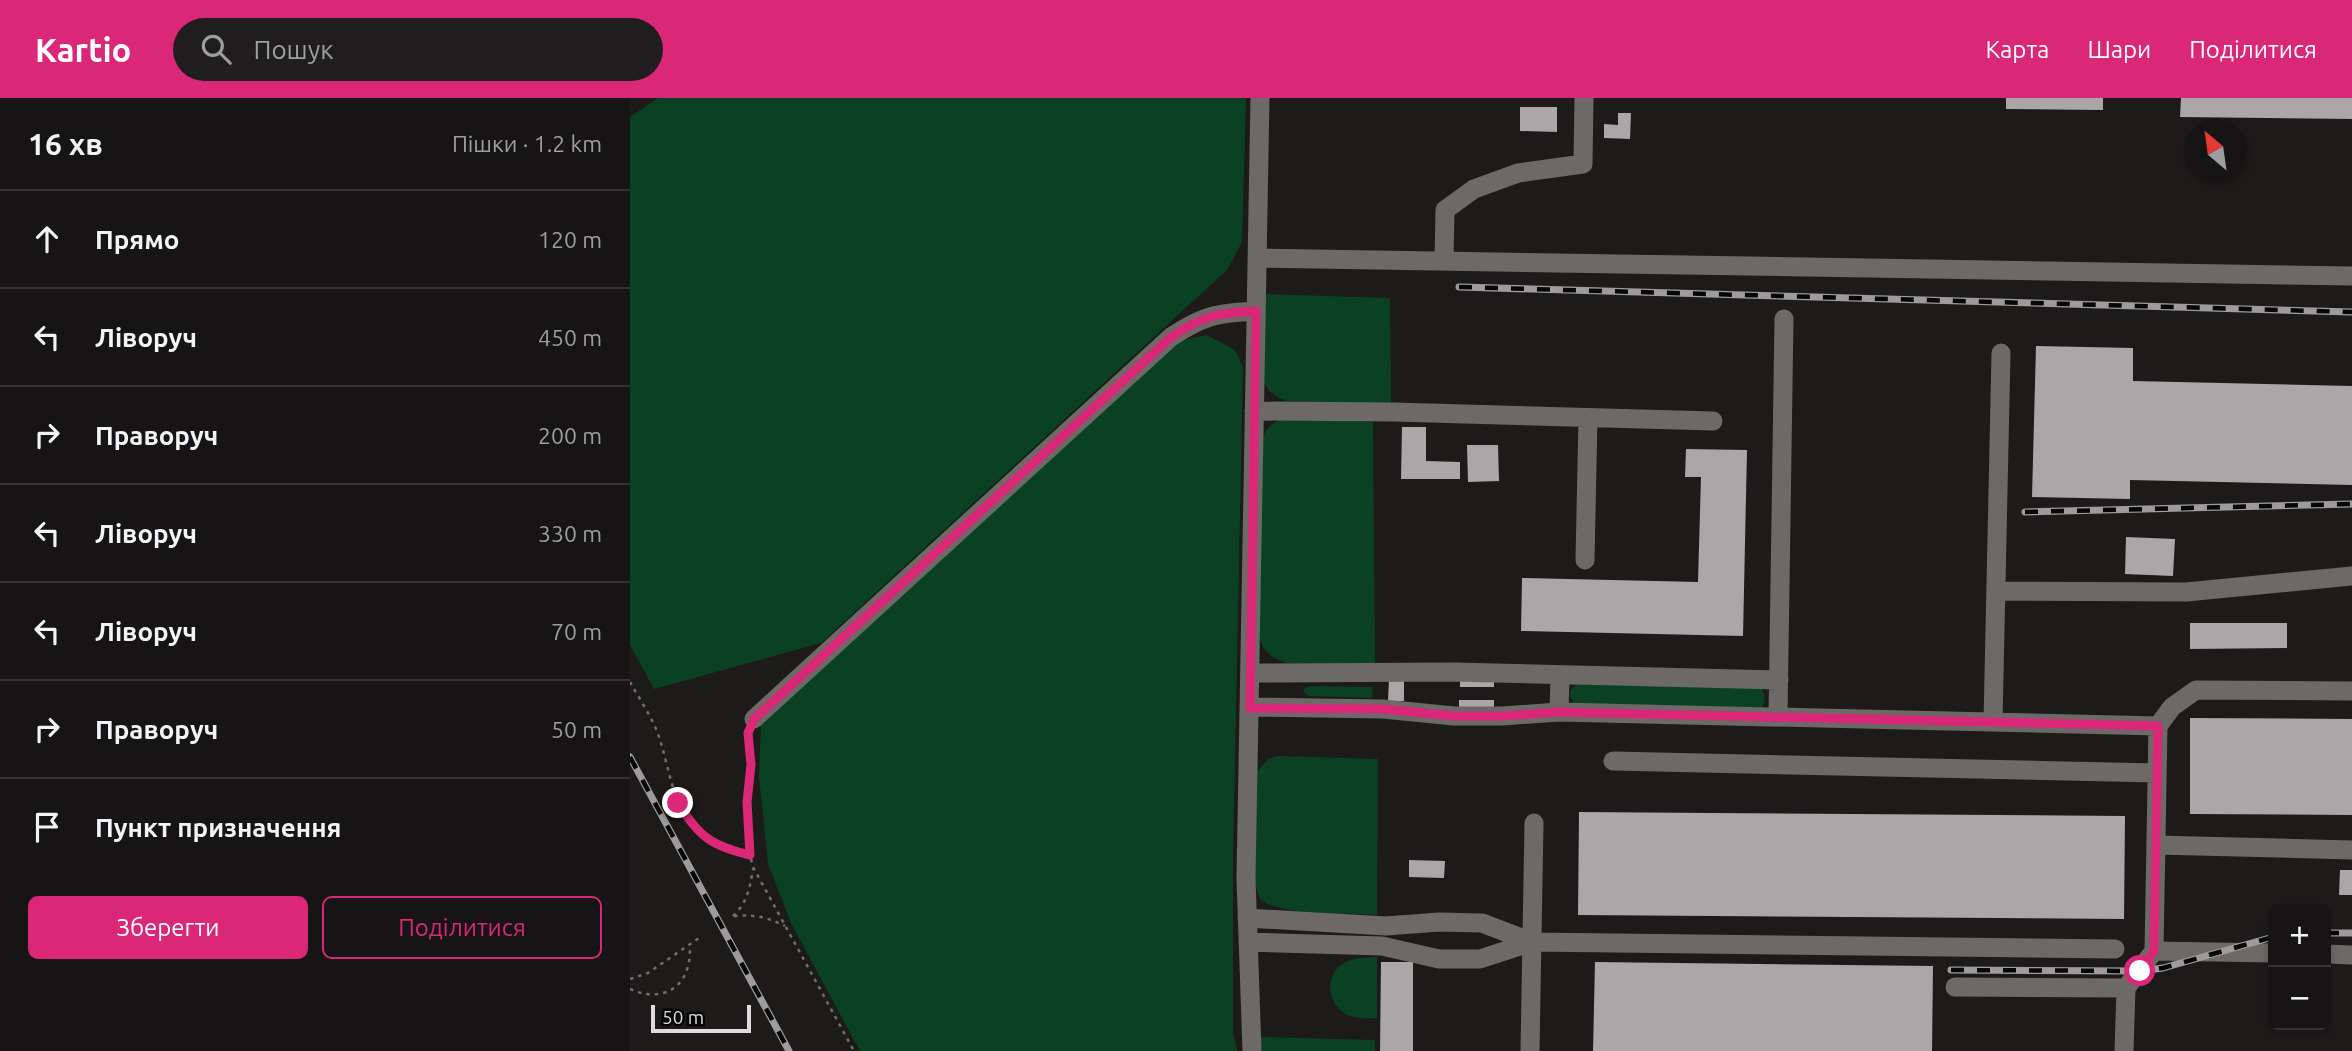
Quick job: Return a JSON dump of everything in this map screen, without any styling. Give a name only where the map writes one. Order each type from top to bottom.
[{"type":"street","points":[[1252,1051],[1246,878],[1260,98]]},
{"type":"street","points":[[1444,261],[1445,210],[1474,189],[1517,173],[1583,164],[1584,98]]},
{"type":"street","points":[[1258,258],[2352,276]]},
{"type":"street","points":[[754,719],[1171,337],[1203,318],[1218,313],[1256,311]]},
{"type":"street","points":[[1778,717],[1784,319]]},
{"type":"street","points":[[1993,722],[1998,592],[2001,352]]},
{"type":"street","points":[[1254,411],[1713,421]]},
{"type":"street","points":[[1585,560],[1588,418]]},
{"type":"street","points":[[1998,592],[2186,592],[2352,576]]},
{"type":"street","points":[[1251,673],[1454,672],[1779,680]]},
{"type":"street","points":[[1559,712],[1560,676]]},
{"type":"street","points":[[2124,1051],[2126,988],[2154,951],[2158,726],[2172,707],[2196,690],[2352,691]]},
{"type":"street","points":[[1250,708],[1383,709],[1454,716],[1559,712],[2158,726]]},
{"type":"street","points":[[1613,761],[2157,773]]},
{"type":"street","points":[[1530,1051],[1534,823]]},
{"type":"street","points":[[2156,845],[2352,850]]},
{"type":"street","points":[[1247,918],[1386,926],[1439,922],[1482,923],[1532,942]]},
{"type":"street","points":[[1248,942],[1382,946],[1439,959],[1480,959],[1532,942],[2115,949]]},
{"type":"street","points":[[2154,951],[2268,953]]},
{"type":"street","points":[[2331,954],[2352,955]]},
{"type":"street","points":[[1955,987],[2126,988]]},
{"type":"path","points":[[630,682],[659,737],[678,803],[692,826],[709,842],[750,855]]},
{"type":"path","points":[[754,719],[748,733],[751,765],[747,802],[753,867],[854,1051]]},
{"type":"path","points":[[753,867],[750,890],[741,908],[733,916],[757,915],[785,926]]},
{"type":"path","points":[[630,979],[648,973],[699,938]]},
{"type":"path","points":[[630,989],[643,995],[661,995],[670,990],[685,976],[689,965],[690,944]]},
{"type":"green space","points":[[658,98],[1246,98],[1242,242],[1227,270],[821,643],[654,689],[630,645],[630,117]]},
{"type":"green space","points":[[1264,294],[1390,298],[1391,405],[1287,401],[1271,392],[1264,383]]},
{"type":"green space","points":[[1207,335],[1235,350],[1243,367],[1233,856],[1233,1032],[1237,1051],[860,1051],[792,925],[768,864],[759,776],[761,723],[1179,341]]},
{"type":"green space","points":[[1289,418],[1373,422],[1375,664],[1287,663],[1268,653],[1260,640],[1261,443],[1270,426]]},
{"type":"green space","points":[[1578,683],[1760,687],[1765,699],[1759,710],[1577,706],[1570,697],[1570,691]]},
{"type":"green space","points":[[1310,686],[1373,687],[1372,698],[1309,696],[1304,689]]},
{"type":"green space","points":[[1278,756],[1378,759],[1377,915],[1284,909],[1260,898],[1254,879],[1257,772],[1268,759]]},
{"type":"green space","points":[[1377,957],[1377,1018],[1349,1016],[1332,998],[1330,990],[1333,975],[1337,968],[1348,961]]},
{"type":"green space","points":[[1259,1037],[1375,1040],[1375,1051],[1259,1051]]},
{"type":"building","points":[[2006,98],[2103,98],[2103,110],[2006,109]]},
{"type":"building","points":[[2181,98],[2352,98],[2352,119],[2180,117]]},
{"type":"building","points":[[1520,107],[1557,107],[1557,132],[1520,131]]},
{"type":"building","points":[[1618,113],[1631,113],[1630,139],[1604,138],[1604,124],[1618,125]]},
{"type":"building","points":[[2036,346],[2133,348],[2133,381],[2352,386],[2352,485],[2130,480],[2130,499],[2032,497]]},
{"type":"building","points":[[1402,427],[1426,427],[1426,461],[1460,462],[1460,479],[1401,479]]},
{"type":"building","points":[[1467,445],[1498,445],[1499,481],[1468,482]]},
{"type":"building","points":[[1686,449],[1747,450],[1743,636],[1521,631],[1522,578],[1698,582],[1701,477],[1685,477]]},
{"type":"building","points":[[2126,537],[2175,539],[2173,576],[2125,574]]},
{"type":"building","points":[[2190,623],[2287,623],[2287,648],[2190,649]]},
{"type":"building","points":[[1460,675],[1494,675],[1494,687],[1460,687]]},
{"type":"building","points":[[1389,679],[1404,679],[1404,701],[1388,701]]},
{"type":"building","points":[[1459,700],[1494,700],[1494,712],[1459,711]]},
{"type":"building","points":[[2190,718],[2352,719],[2352,815],[2190,814]]},
{"type":"building","points":[[1579,812],[2125,816],[2124,919],[1578,915]]},
{"type":"building","points":[[1409,860],[1445,861],[1444,878],[1409,877]]},
{"type":"building","points":[[2340,870],[2352,870],[2352,895],[2339,895]]},
{"type":"building","points":[[1381,962],[1413,962],[1413,1051],[1380,1051]]},
{"type":"building","points":[[1595,962],[1933,966],[1932,1051],[1593,1051]]},
{"type":"railway","points":[[1459,287],[2352,312]]},
{"type":"railway","points":[[2025,512],[2352,504]]},
{"type":"railway","points":[[630,757],[789,1051]]},
{"type":"railway","points":[[2331,933],[2352,933]]},
{"type":"railway","points":[[1951,970],[2140,971],[2163,968],[2268,938]]},
{"type":"route","points":[[678,803],[692,826],[709,842],[750,855],[747,802],[751,765],[748,733],[754,719],[1171,337],[1203,318],[1218,313],[1256,311],[1250,708],[1383,709],[1454,716],[1559,712],[2158,726],[2154,951],[2140,971]]}]
